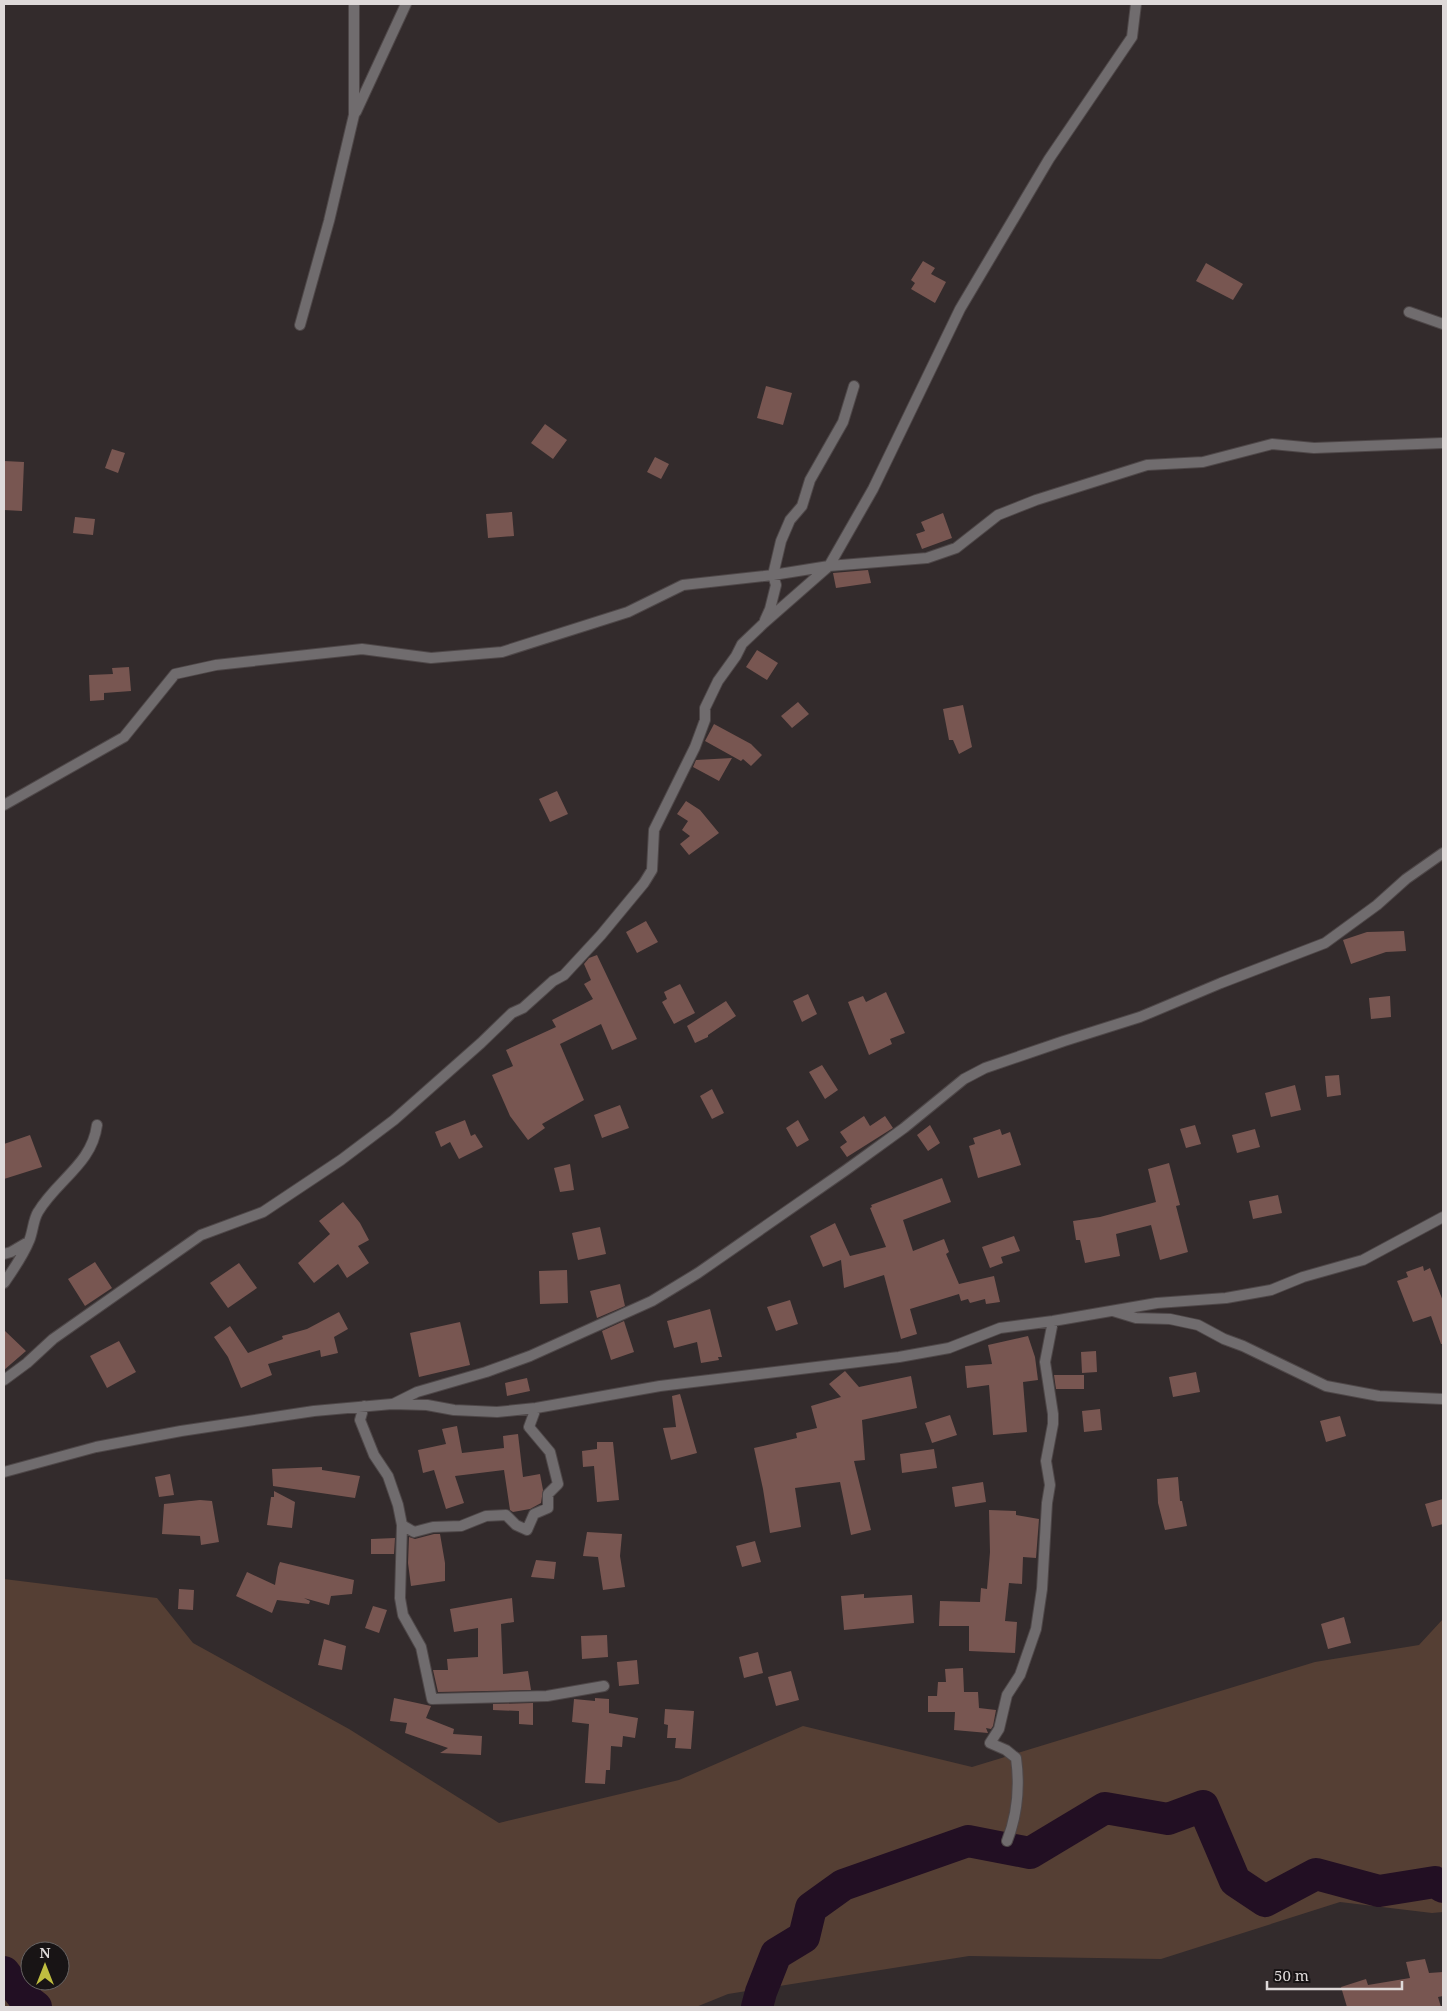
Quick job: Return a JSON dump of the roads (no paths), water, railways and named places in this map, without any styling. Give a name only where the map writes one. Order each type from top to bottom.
[{"type":"street","points":[[354,4],[354,115]]},
{"type":"street","points":[[300,325],[329,222],[354,115],[406,4]]},
{"type":"street","points":[[4,1380],[28,1363],[53,1339],[201,1235],[263,1212],[341,1160],[394,1120],[482,1043],[512,1013],[523,1008],[553,981],[564,976],[644,883],[652,870],[654,830],[695,747],[705,720],[705,708],[709,696],[742,644],[829,566],[873,489],[960,309],[1049,160],[1132,37],[1136,4]]},
{"type":"street","points":[[1409,312],[1443,324]]},
{"type":"street","points":[[764,623],[770,609],[776,584],[772,575],[787,527],[802,506],[810,480],[843,422],[854,386]]},
{"type":"street","points":[[4,805],[124,737],[175,674],[216,665],[362,649],[431,658],[502,652],[628,612],[683,584],[772,575],[829,566],[927,558],[956,548],[998,515],[1036,500],[1147,465],[1203,462],[1272,444],[1314,448],[1443,442]]},
{"type":"street","points":[[392,1404],[417,1392],[486,1372],[530,1356],[652,1301],[698,1273],[846,1170],[904,1128],[964,1079],[985,1068],[1140,1017],[1220,983],[1325,943],[1377,906],[1406,878],[1443,854]]},
{"type":"street","points":[[4,1283],[15,1268],[29,1242],[37,1213],[89,1153],[96,1137],[97,1125]]},
{"type":"street","points":[[4,1472],[96,1447],[181,1431],[314,1411],[392,1404],[427,1405],[454,1410],[497,1412],[536,1408],[660,1386],[899,1357],[949,1348],[1000,1328],[1182,1300],[1226,1298],[1271,1290],[1303,1277],[1363,1260],[1443,1217]]},
{"type":"street","points":[[4,1254],[29,1242]]},
{"type":"street","points":[[1112,1311],[1136,1318],[1170,1319],[1198,1325],[1318,1384],[1379,1396],[1443,1399]]},
{"type":"street","points":[[1008,1841],[1014,1823],[1018,1800],[1016,1758],[1006,1750],[990,1743],[999,1729],[1007,1695],[1020,1675],[1036,1629],[1042,1588],[1043,1540],[1050,1485],[1046,1461],[1053,1424],[1044,1362],[1053,1321]]},
{"type":"street","points":[[364,1406],[360,1420],[374,1455],[388,1476],[398,1505],[402,1525],[400,1598],[403,1615],[421,1647],[432,1699],[547,1696],[604,1686]]},
{"type":"street","points":[[402,1525],[414,1532],[433,1527],[461,1526],[486,1516],[506,1515],[516,1525],[528,1530],[534,1514],[548,1508],[548,1494],[558,1484],[550,1452],[529,1428],[536,1408]]},
{"type":"waterway","points":[[757,2007],[776,1954],[804,1937],[811,1908],[843,1885],[968,1841],[1030,1853],[1105,1808],[1168,1819],[1203,1806],[1235,1881],[1265,1901],[1316,1874],[1379,1891],[1435,1882],[1443,1887]]},
{"type":"waterway","points":[[4,1972],[23,1997],[36,2007]]}]
